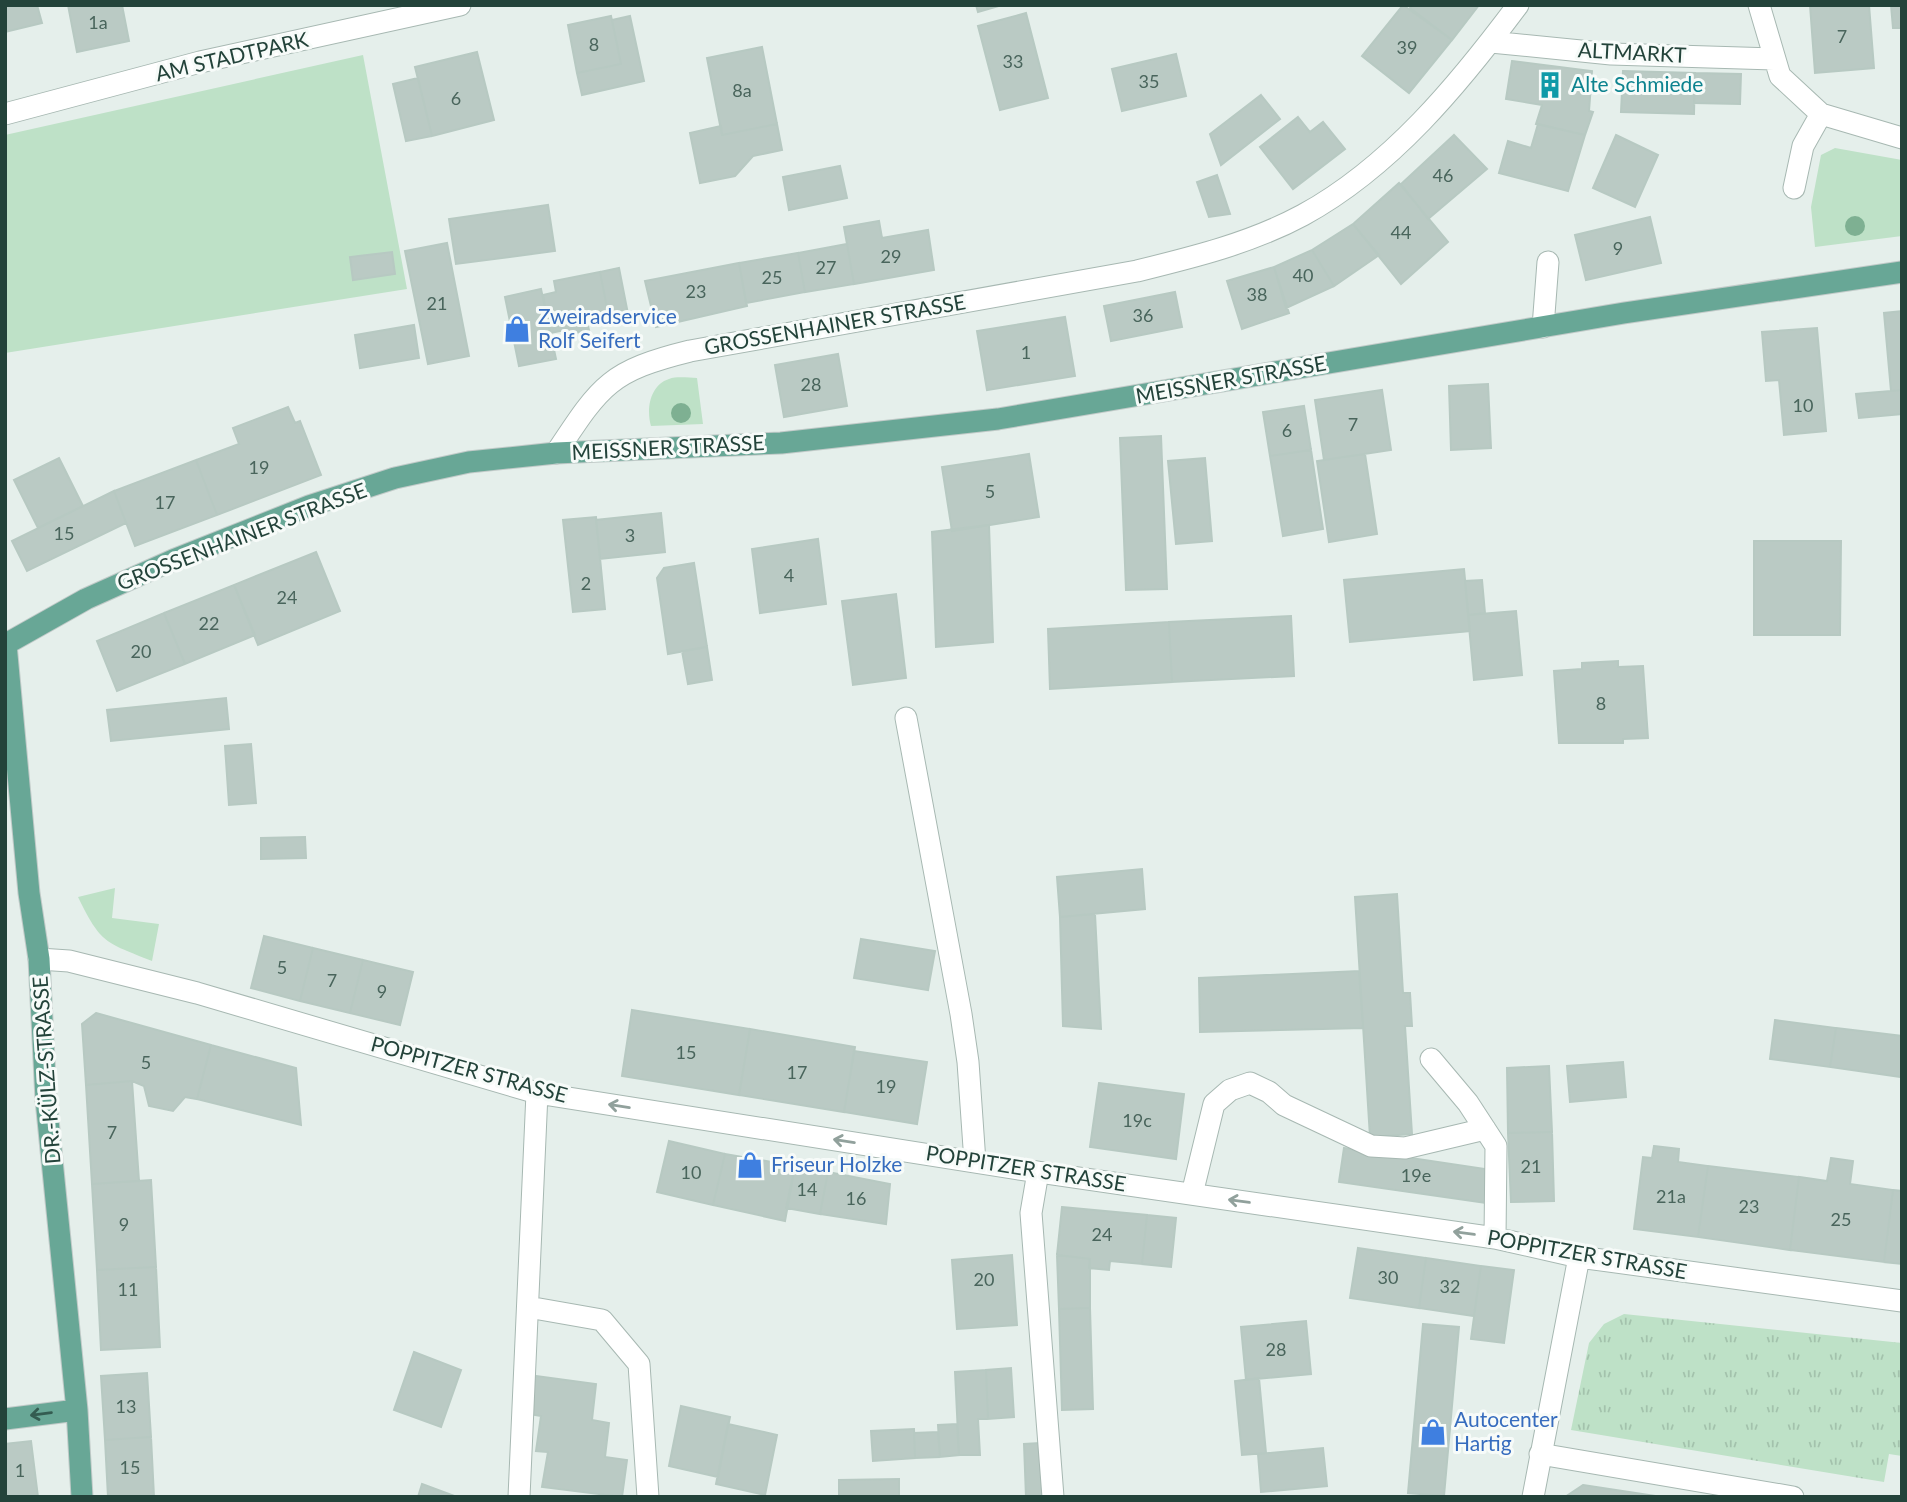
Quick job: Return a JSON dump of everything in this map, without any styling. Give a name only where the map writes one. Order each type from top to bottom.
[{"type":"main road","name":"MEISSNER STRASSE","points":[[556,453],[781,443],[971,422],[1542,327],[1902,272]]},
{"type":"main road","name":"GROSSENHAINER STRASSE","points":[[5,644],[86,599],[173,560],[309,506],[396,478],[469,462],[556,453]]},
{"type":"main road","name":"DR.-KÜLZ-STRASSE","points":[[5,644],[29,893],[39,959],[47,1100],[77,1410],[82,1497]]},
{"type":"main road","points":[[5,1419],[77,1410]]},
{"type":"street","name":"AM STADTPARK","points":[[5,114],[200,62],[460,5]]},
{"type":"street","name":"GROSSENHAINER STRASSE","points":[[556,453],[606,385],[628,370],[652,360],[1137,271],[1205,254],[1249,239],[1302,215],[1344,190],[1432,110],[1518,5]]},
{"type":"street","points":[[1759,5],[1777,68],[1821,114],[1902,138]]},
{"type":"street","name":"ALTMARKT","points":[[1490,42],[1777,68]]},
{"type":"street","points":[[1794,187],[1803,146],[1821,114]]},
{"type":"street","points":[[1542,327],[1548,262]]},
{"type":"street","points":[[906,718],[961,1014],[968,1062],[975,1162]]},
{"type":"street","name":"POPPITZER STRASSE","points":[[39,959],[69,961],[197,993],[537,1093],[1038,1172],[1495,1238],[1579,1257],[1902,1301]]},
{"type":"street","points":[[1432,1059],[1496,1146],[1495,1238]]},
{"type":"street","points":[[1192,1194],[1214,1104],[1230,1090],[1250,1083],[1269,1092],[1284,1105],[1371,1146],[1405,1148],[1485,1129]]},
{"type":"street","points":[[519,1497],[537,1093]]},
{"type":"street","points":[[1038,1172],[1031,1213],[1053,1497]]},
{"type":"street","points":[[1533,1497],[1579,1257]]},
{"type":"street","points":[[528,1307],[602,1320],[639,1364],[649,1497]]},
{"type":"street","points":[[1540,1454],[1686,1488],[1793,1497]]},
{"type":"green space","points":[[363,55],[407,289],[5,353],[5,135]]},
{"type":"green space","points":[[1835,148],[1902,160],[1902,236],[1815,247],[1811,207],[1821,155]]},
{"type":"green space","points":[[672,378],[697,378],[703,424],[651,426],[649,405],[657,386]]},
{"type":"green space","points":[[115,888],[112,918],[159,924],[152,961],[106,940],[93,924],[78,897]]},
{"type":"green space","points":[[1624,1314],[1902,1343],[1902,1456],[1889,1454],[1884,1482],[1571,1430],[1589,1343],[1604,1324]]},
{"type":"building","points":[[5,5],[37,5],[42,23],[5,32]]},
{"type":"building","points":[[68,5],[122,5],[129,41],[77,52]]},
{"type":"building","points":[[976,5],[1002,5],[978,12]]},
{"type":"building","points":[[1403,5],[1452,40],[1409,93],[1362,56]]},
{"type":"building","points":[[1412,5],[1479,5],[1452,40],[1410,8]]},
{"type":"building","points":[[1810,5],[1869,5],[1874,68],[1815,73]]},
{"type":"building","points":[[1891,5],[1902,5],[1902,28],[1893,28]]},
{"type":"building","points":[[1026,13],[1048,98],[1000,110],[978,26]]},
{"type":"building","points":[[611,16],[621,64],[577,73],[568,25]]},
{"type":"building","points":[[630,16],[644,81],[582,95],[577,73],[621,64],[612,20]]},
{"type":"building","points":[[762,47],[777,124],[722,135],[707,58]]},
{"type":"building","points":[[477,52],[494,120],[432,136],[415,67]]},
{"type":"building","points":[[1176,54],[1186,96],[1122,111],[1112,69]]},
{"type":"building","name":"Alte Schmiede","points":[[1512,61],[1592,71],[1589,111],[1593,112],[1585,135],[1536,124],[1542,105],[1506,99]]},
{"type":"building","points":[[1623,71],[1695,73],[1694,114],[1621,112]]},
{"type":"building","points":[[1695,73],[1741,74],[1740,104],[1694,103]]},
{"type":"building","points":[[418,78],[432,136],[406,141],[393,84]]},
{"type":"building","points":[[1261,95],[1280,119],[1221,165],[1210,134]]},
{"type":"building","points":[[1298,117],[1310,132],[1323,122],[1345,149],[1293,189],[1260,147]]},
{"type":"building","points":[[777,124],[782,150],[753,156],[735,176],[700,183],[690,133],[721,126],[722,135]]},
{"type":"building","points":[[1538,124],[1585,135],[1568,191],[1499,173],[1508,141],[1531,148]]},
{"type":"building","points":[[1454,135],[1487,169],[1428,219],[1401,184]]},
{"type":"building","points":[[1616,135],[1658,155],[1635,207],[1593,188]]},
{"type":"building","points":[[840,166],[847,198],[789,210],[783,177]]},
{"type":"building","points":[[1217,175],[1230,214],[1209,217],[1197,182]]},
{"type":"building","points":[[1399,183],[1448,242],[1401,284],[1353,224]]},
{"type":"building","points":[[548,205],[555,251],[456,264],[449,219]]},
{"type":"building","points":[[1650,217],[1661,263],[1586,280],[1575,235]]},
{"type":"building","points":[[879,221],[882,238],[928,230],[934,270],[854,284],[844,227]]},
{"type":"building","points":[[1353,224],[1379,255],[1334,286],[1312,250]]},
{"type":"building","points":[[447,243],[469,356],[428,364],[405,251]]},
{"type":"building","points":[[847,244],[854,284],[805,292],[798,253]]},
{"type":"building","points":[[1312,250],[1334,286],[1286,308],[1274,267]]},
{"type":"building","points":[[392,252],[395,274],[353,280],[350,257]]},
{"type":"building","points":[[798,253],[805,292],[746,303],[739,263]]},
{"type":"building","points":[[739,263],[747,306],[656,327],[645,281]]},
{"type":"building","points":[[1274,267],[1289,313],[1242,329],[1227,281]]},
{"type":"building","points":[[619,268],[628,314],[609,318],[600,272]]},
{"type":"building","points":[[600,272],[609,318],[587,322],[589,330],[566,335],[565,330],[550,333],[543,295],[556,292],[554,281]]},
{"type":"building","points":[[541,289],[556,359],[519,366],[505,297]]},
{"type":"building","points":[[1175,292],[1182,327],[1111,341],[1104,306]]},
{"type":"building","points":[[1902,311],[1902,390],[1891,391],[1884,313]]},
{"type":"building","points":[[1065,317],[1075,376],[987,390],[977,331]]},
{"type":"building","points":[[414,325],[419,358],[360,368],[355,335]]},
{"type":"building","points":[[1817,328],[1826,431],[1784,435],[1779,380],[1766,381],[1762,332]]},
{"type":"building","points":[[838,354],[847,406],[784,417],[775,365]]},
{"type":"building","points":[[1488,384],[1491,448],[1451,450],[1449,386]]},
{"type":"building","points":[[1382,390],[1391,450],[1324,460],[1315,400]]},
{"type":"building","points":[[1902,390],[1902,414],[1859,418],[1856,394]]},
{"type":"building","points":[[1304,406],[1311,450],[1270,456],[1263,412]]},
{"type":"building","points":[[288,407],[295,423],[300,421],[321,475],[217,515],[196,460],[239,444],[233,428]]},
{"type":"building","points":[[1161,436],[1167,589],[1126,590],[1120,438]]},
{"type":"building","points":[[1311,450],[1323,529],[1283,536],[1270,456]]},
{"type":"building","points":[[1029,454],[1039,517],[952,531],[942,467]]},
{"type":"building","points":[[1365,454],[1377,534],[1329,542],[1317,461]]},
{"type":"building","points":[[59,458],[83,506],[38,528],[14,480]]},
{"type":"building","points":[[1205,458],[1212,541],[1176,544],[1168,461]]},
{"type":"building","points":[[196,460],[217,515],[135,546],[114,491]]},
{"type":"building","points":[[114,491],[126,523],[27,571],[12,541]]},
{"type":"building","points":[[661,513],[665,552],[600,559],[596,520]]},
{"type":"building","points":[[596,517],[605,609],[573,612],[563,520]]},
{"type":"building","points":[[989,525],[993,642],[936,647],[932,532]]},
{"type":"building","points":[[818,539],[826,604],[760,613],[752,549]]},
{"type":"building","points":[[1754,541],[1841,541],[1840,635],[1754,635]]},
{"type":"building","points":[[316,552],[340,611],[258,645],[234,585]]},
{"type":"building","points":[[694,563],[707,647],[668,654],[657,578],[664,568]]},
{"type":"building","points":[[1464,569],[1470,631],[1350,642],[1344,580]]},
{"type":"building","points":[[1482,580],[1485,613],[1468,615],[1465,581]]},
{"type":"building","points":[[234,585],[255,635],[185,664],[164,613]]},
{"type":"building","points":[[896,594],[906,678],[853,685],[842,601]]},
{"type":"building","points":[[1516,611],[1522,675],[1474,680],[1468,615]]},
{"type":"building","points":[[164,613],[185,664],[117,691],[97,641]]},
{"type":"building","points":[[1291,616],[1294,676],[1172,682],[1169,622]]},
{"type":"building","points":[[1169,622],[1172,682],[1050,689],[1048,629]]},
{"type":"building","points":[[707,647],[712,680],[688,684],[682,651]]},
{"type":"building","points":[[1618,661],[1618,667],[1643,666],[1648,738],[1623,739],[1623,743],[1559,743],[1554,671],[1582,669],[1582,663]]},
{"type":"building","points":[[226,698],[229,729],[111,741],[107,710]]},
{"type":"building","points":[[251,744],[256,803],[229,805],[225,746]]},
{"type":"building","points":[[305,837],[306,858],[261,859],[261,838]]},
{"type":"building","points":[[1142,869],[1145,909],[1060,917],[1057,877]]},
{"type":"building","points":[[1397,894],[1403,993],[1410,993],[1412,1026],[1405,1026],[1412,1134],[1370,1137],[1355,897]]},
{"type":"building","points":[[1095,914],[1101,1029],[1063,1026],[1060,917]]},
{"type":"building","points":[[264,936],[313,948],[300,1001],[251,988]]},
{"type":"building","points":[[861,939],[935,951],[928,990],[854,978]]},
{"type":"building","points":[[313,948],[363,960],[350,1013],[300,1001]]},
{"type":"building","points":[[363,960],[413,972],[400,1025],[350,1013]]},
{"type":"building","points":[[1359,971],[1363,1028],[1200,1032],[1199,978]]},
{"type":"building","points":[[632,1010],[750,1029],[739,1095],[622,1076]]},
{"type":"building","points":[[96,1013],[211,1045],[197,1099],[185,1097],[173,1111],[149,1106],[144,1086],[132,1081],[86,1085],[82,1024]]},
{"type":"building","points":[[1775,1020],[1836,1028],[1830,1067],[1770,1059]]},
{"type":"building","points":[[1836,1028],[1902,1036],[1901,1077],[1830,1067]]},
{"type":"building","points":[[750,1029],[855,1047],[844,1112],[739,1095]]},
{"type":"building","points":[[211,1045],[296,1068],[301,1125],[197,1099]]},
{"type":"building","points":[[854,1051],[927,1062],[917,1124],[844,1112]]},
{"type":"building","points":[[1623,1062],[1626,1097],[1570,1102],[1567,1066]]},
{"type":"building","points":[[1549,1066],[1552,1132],[1508,1133],[1507,1068]]},
{"type":"building","points":[[132,1081],[139,1181],[92,1184],[86,1085]]},
{"type":"building","points":[[1099,1083],[1184,1094],[1176,1159],[1090,1147]]},
{"type":"building","points":[[1552,1132],[1554,1201],[1511,1202],[1508,1133]]},
{"type":"building","points":[[669,1141],[725,1154],[713,1205],[657,1192]]},
{"type":"building","points":[[1654,1146],[1679,1149],[1678,1162],[1708,1166],[1698,1237],[1634,1229],[1643,1157],[1652,1158]]},
{"type":"building","points":[[1344,1148],[1492,1170],[1487,1203],[1339,1182]]},
{"type":"building","points":[[725,1154],[795,1166],[785,1221],[713,1205]]},
{"type":"building","points":[[1831,1158],[1853,1161],[1850,1184],[1893,1190],[1884,1262],[1790,1250],[1799,1177],[1827,1181]]},
{"type":"building","points":[[795,1166],[828,1172],[820,1214],[786,1208]]},
{"type":"building","points":[[1708,1166],[1799,1177],[1790,1250],[1698,1237]]},
{"type":"building","points":[[828,1172],[890,1184],[886,1224],[820,1214]]},
{"type":"building","points":[[151,1180],[156,1267],[97,1270],[92,1184]]},
{"type":"building","points":[[1893,1190],[1902,1191],[1902,1264],[1884,1262]]},
{"type":"building","points":[[1062,1207],[1147,1215],[1142,1264],[1110,1261],[1109,1270],[1089,1268],[1090,1259],[1057,1255]]},
{"type":"building","points":[[1147,1215],[1176,1218],[1171,1267],[1142,1264]]},
{"type":"building","points":[[1358,1248],[1426,1258],[1419,1308],[1350,1298]]},
{"type":"building","points":[[1012,1255],[1017,1325],[957,1329],[952,1260]]},
{"type":"building","points":[[1057,1255],[1090,1259],[1090,1308],[1059,1309]]},
{"type":"building","points":[[1426,1258],[1481,1266],[1474,1316],[1419,1308]]},
{"type":"building","points":[[1481,1266],[1514,1270],[1504,1343],[1471,1339]]},
{"type":"building","points":[[156,1267],[160,1347],[101,1350],[97,1270]]},
{"type":"building","points":[[1090,1308],[1093,1409],[1062,1410],[1059,1309]]},
{"type":"building","points":[[1306,1321],[1311,1374],[1246,1380],[1241,1327]]},
{"type":"building","points":[[1423,1324],[1459,1327],[1444,1496],[1408,1493]]},
{"type":"building","points":[[414,1352],[461,1370],[441,1427],[394,1410]]},
{"type":"building","points":[[1011,1368],[1014,1417],[988,1419],[986,1370]]},
{"type":"building","points":[[986,1370],[988,1419],[978,1419],[980,1455],[959,1455],[955,1372]]},
{"type":"building","points":[[147,1373],[151,1437],[105,1440],[101,1376]]},
{"type":"building","points":[[536,1376],[596,1384],[592,1420],[609,1423],[605,1457],[627,1460],[622,1497],[542,1487],[548,1452],[536,1451],[541,1416],[529,1414]]},
{"type":"building","points":[[1259,1378],[1266,1453],[1242,1455],[1235,1381]]},
{"type":"building","points":[[681,1406],[730,1417],[718,1477],[669,1466]]},
{"type":"building","points":[[728,1424],[777,1435],[765,1495],[716,1484]]},
{"type":"building","points":[[957,1424],[959,1455],[940,1457],[938,1425]]},
{"type":"building","points":[[914,1429],[915,1458],[873,1461],[871,1431]]},
{"type":"building","points":[[938,1432],[940,1457],[915,1458],[914,1433]]},
{"type":"building","points":[[151,1437],[154,1497],[108,1497],[105,1440]]},
{"type":"building","points":[[31,1441],[38,1497],[5,1497],[5,1444]]},
{"type":"building","points":[[1040,1443],[1042,1497],[1026,1497],[1024,1444]]},
{"type":"building","points":[[1323,1448],[1327,1486],[1261,1492],[1258,1454]]},
{"type":"building","points":[[899,1479],[899,1497],[839,1497],[839,1480]]},
{"type":"building","points":[[422,1484],[457,1497],[418,1497]]},
{"type":"building","points":[[1583,1485],[1662,1497],[1565,1497]]},
{"type":"place","name":"Alte Schmiede","points":[[1550,85]]},
{"type":"place","name":"Zweiradservice Rolf Seifert","points":[[517,329]]},
{"type":"place","name":"Friseur Holzke","points":[[750,1165]]},
{"type":"place","name":"Autocenter Hartig","points":[[1433,1432]]}]
